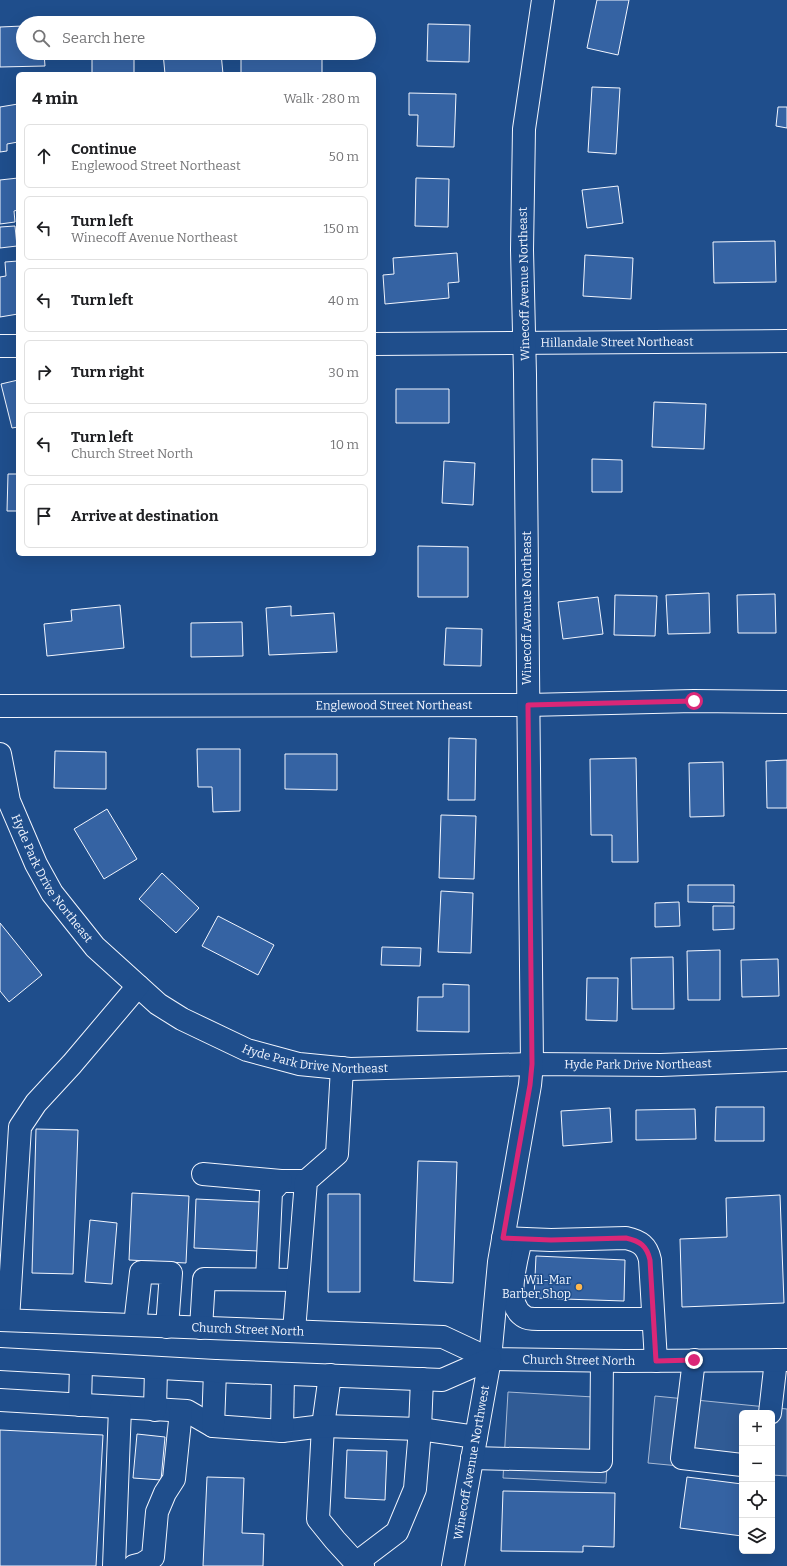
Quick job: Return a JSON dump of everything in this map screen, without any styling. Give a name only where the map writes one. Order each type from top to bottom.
[{"type":"street","name":"Winecoff Avenue Northeast","points":[[490,1359],[512,1239],[532,1064],[525,343],[522,250],[524,129],[543,0]]},
{"type":"street","name":"Hillandale Street Northeast","points":[[376,344],[787,341]]},
{"type":"street","points":[[0,346],[16,346]]},
{"type":"street","name":"Englewood Street Northeast","points":[[0,706],[528,705],[694,701],[787,702]]},
{"type":"street","name":"Hyde Park Drive Northeast","points":[[0,754],[9,801],[36,864],[52,893],[95,947],[158,1004],[182,1019],[247,1050],[299,1064],[342,1068],[532,1064],[661,1065],[787,1060]]},
{"type":"street","points":[[4,1320],[20,1127],[36,1103],[72,1064],[138,986]]},
{"type":"street","points":[[203,1174],[281,1181],[306,1181],[337,1154],[342,1068]]},
{"type":"street","points":[[266,1280],[270,1192],[281,1181]]},
{"type":"street","points":[[294,1331],[306,1181]]},
{"type":"street","points":[[512,1239],[551,1240],[626,1238],[634,1239],[642,1244],[648,1251],[650,1260],[656,1361]]},
{"type":"street","points":[[135,1325],[141,1272],[171,1273],[167,1327]]},
{"type":"street","points":[[506,1277],[517,1310],[526,1317],[538,1319],[653,1319]]},
{"type":"street","points":[[201,1328],[204,1279],[298,1280]]},
{"type":"street","name":"Church Street North","points":[[4,1320],[443,1337],[490,1359],[602,1361],[782,1360]]},
{"type":"street","name":"Church Street North","points":[[0,1360],[215,1371],[442,1380],[490,1359]]},
{"type":"street","name":"Winecoff Avenue Northwest","points":[[453,1566],[490,1359]]},
{"type":"street","points":[[694,1360],[682,1458],[739,1465]]},
{"type":"street","points":[[771,1410],[782,1360]]},
{"type":"street","points":[[472,1458],[601,1461],[602,1361]]},
{"type":"street","points":[[80,1405],[81,1364]]},
{"type":"street","points":[[156,1368],[156,1410]]},
{"type":"street","points":[[213,1426],[215,1371]]},
{"type":"street","points":[[282,1431],[284,1374]]},
{"type":"street","points":[[330,1376],[323,1426],[318,1519],[334,1540],[360,1565],[397,1532],[415,1489],[422,1379]]},
{"type":"street","points":[[0,1400],[187,1411],[213,1426],[282,1431],[323,1426],[420,1429],[476,1437]]},
{"type":"street","points":[[114,1566],[120,1408]]},
{"type":"street","points":[[134,1566],[142,1564],[153,1557],[156,1512],[164,1493],[174,1479],[181,1411]]},
{"type":"shaded area","points":[[508,1392],[611,1398],[606,1483],[503,1478]]},
{"type":"shaded area","points":[[655,1396],[787,1409],[787,1476],[775,1475],[775,1410],[739,1410],[739,1472],[648,1463]]},
{"type":"building","points":[[597,0],[629,0],[618,55],[587,48]]},
{"type":"building","points":[[428,24],[470,25],[469,62],[427,61]]},
{"type":"building","points":[[16,26],[16,60],[45,60],[45,66],[0,67],[0,27]]},
{"type":"building","points":[[92,60],[134,60],[134,72],[92,72]]},
{"type":"building","points":[[164,60],[222,60],[223,72],[165,72]]},
{"type":"building","points":[[241,60],[322,60],[322,72],[241,72]]},
{"type":"building","points":[[592,87],[620,88],[616,154],[588,152]]},
{"type":"building","points":[[409,93],[456,94],[454,147],[417,146],[418,115],[409,115]]},
{"type":"building","points":[[16,104],[16,142],[7,144],[7,151],[0,152],[0,107]]},
{"type":"building","points":[[778,107],[787,107],[787,128],[776,126]]},
{"type":"building","points":[[16,178],[16,210],[14,211],[15,222],[0,224],[0,180]]},
{"type":"building","points":[[416,178],[449,179],[448,227],[415,226]]},
{"type":"building","points":[[618,186],[623,223],[587,228],[582,190]]},
{"type":"building","points":[[15,226],[16,246],[0,248],[0,227]]},
{"type":"building","points":[[775,241],[776,282],[714,283],[713,242]]},
{"type":"building","points":[[457,253],[459,282],[448,283],[449,298],[385,304],[383,275],[394,274],[393,258]]},
{"type":"building","points":[[585,255],[633,258],[631,299],[583,296]]},
{"type":"building","points":[[16,261],[16,314],[0,317],[0,277],[6,276],[5,262]]},
{"type":"building","points":[[16,380],[16,427],[12,428],[1,384]]},
{"type":"building","points":[[396,389],[449,389],[449,423],[396,423]]},
{"type":"building","points":[[654,402],[706,404],[704,449],[652,447]]},
{"type":"building","points":[[592,459],[622,460],[622,492],[592,492]]},
{"type":"building","points":[[444,461],[475,463],[473,505],[442,503]]},
{"type":"building","points":[[8,474],[16,474],[16,511],[7,511]]},
{"type":"building","points":[[418,546],[468,547],[468,597],[418,597]]},
{"type":"building","points":[[709,593],[710,633],[668,634],[666,595]]},
{"type":"building","points":[[775,594],[776,633],[738,633],[737,595]]},
{"type":"building","points":[[615,595],[657,596],[655,636],[614,635]]},
{"type":"building","points":[[598,597],[603,634],[563,639],[558,602]]},
{"type":"building","points":[[120,605],[124,648],[47,656],[44,624],[72,621],[71,610]]},
{"type":"building","points":[[291,606],[291,616],[334,613],[337,652],[269,655],[266,608]]},
{"type":"building","points":[[242,622],[243,656],[191,657],[191,623]]},
{"type":"building","points":[[446,628],[482,629],[481,666],[444,665]]},
{"type":"building","points":[[449,738],[476,739],[475,800],[448,800]]},
{"type":"building","points":[[197,749],[240,749],[240,811],[213,812],[212,787],[198,787]]},
{"type":"building","points":[[55,751],[106,752],[106,789],[54,788]]},
{"type":"building","points":[[285,754],[337,754],[337,790],[285,789]]},
{"type":"building","points":[[636,758],[638,862],[612,862],[612,835],[591,835],[590,759]]},
{"type":"building","points":[[787,760],[787,808],[767,808],[766,761]]},
{"type":"building","points":[[723,762],[724,816],[690,817],[689,763]]},
{"type":"building","points":[[107,809],[137,859],[104,879],[74,829]]},
{"type":"building","points":[[441,815],[476,816],[474,879],[439,878]]},
{"type":"building","points":[[162,873],[199,908],[176,933],[139,899]]},
{"type":"building","points":[[688,885],[734,885],[734,903],[688,902]]},
{"type":"building","points":[[441,891],[473,893],[471,953],[438,952]]},
{"type":"building","points":[[679,902],[680,926],[655,927],[655,903]]},
{"type":"building","points":[[713,906],[734,906],[734,929],[713,930]]},
{"type":"building","points":[[218,916],[274,945],[258,975],[202,946]]},
{"type":"building","points":[[0,923],[42,975],[9,1002],[0,991]]},
{"type":"building","points":[[382,947],[421,948],[420,966],[381,965]]},
{"type":"building","points":[[720,950],[720,1000],[688,1000],[687,951]]},
{"type":"building","points":[[673,957],[674,1009],[632,1009],[631,958]]},
{"type":"building","points":[[778,959],[779,996],[742,997],[741,960]]},
{"type":"building","points":[[587,978],[618,978],[617,1021],[586,1020]]},
{"type":"building","points":[[443,984],[469,985],[469,1032],[417,1031],[418,997],[443,997]]},
{"type":"building","points":[[716,1107],[764,1107],[764,1141],[715,1141]]},
{"type":"building","points":[[610,1108],[612,1142],[563,1146],[561,1111]]},
{"type":"building","points":[[695,1109],[696,1139],[636,1140],[636,1110]]},
{"type":"building","points":[[36,1129],[78,1130],[73,1274],[32,1273]]},
{"type":"building","points":[[418,1161],[457,1162],[453,1283],[414,1281]]},
{"type":"building","points":[[132,1193],[189,1196],[186,1263],[129,1260]]},
{"type":"building","points":[[328,1194],[360,1194],[360,1292],[328,1292]]},
{"type":"building","points":[[780,1195],[784,1303],[682,1307],[680,1239],[727,1237],[726,1198]]},
{"type":"building","points":[[196,1199],[261,1202],[259,1251],[194,1248]]},
{"type":"building","points":[[90,1220],[117,1223],[112,1284],[85,1282]]},
{"type":"building","name":"Wil-Mar Barber Shop","points":[[536,1256],[625,1260],[624,1301],[534,1298]]},
{"type":"building","points":[[0,1430],[103,1435],[96,1566],[0,1566]]},
{"type":"building","points":[[137,1434],[165,1437],[161,1480],[133,1478]]},
{"type":"building","points":[[347,1450],[387,1451],[385,1500],[345,1498]]},
{"type":"building","points":[[207,1477],[244,1478],[242,1533],[264,1534],[263,1566],[203,1566]]},
{"type":"building","points":[[687,1477],[739,1484],[739,1536],[680,1528]]},
{"type":"building","points":[[503,1491],[615,1493],[614,1547],[583,1546],[583,1552],[501,1551]]},
{"type":"place","name":"Wil-Mar Barber Shop","points":[[579,1287]]},
{"type":"route","points":[[694,701],[528,705],[532,1064],[530,1085],[503,1238],[533,1240],[626,1238],[634,1239],[642,1244],[648,1251],[650,1260],[656,1361],[694,1360]]}]
